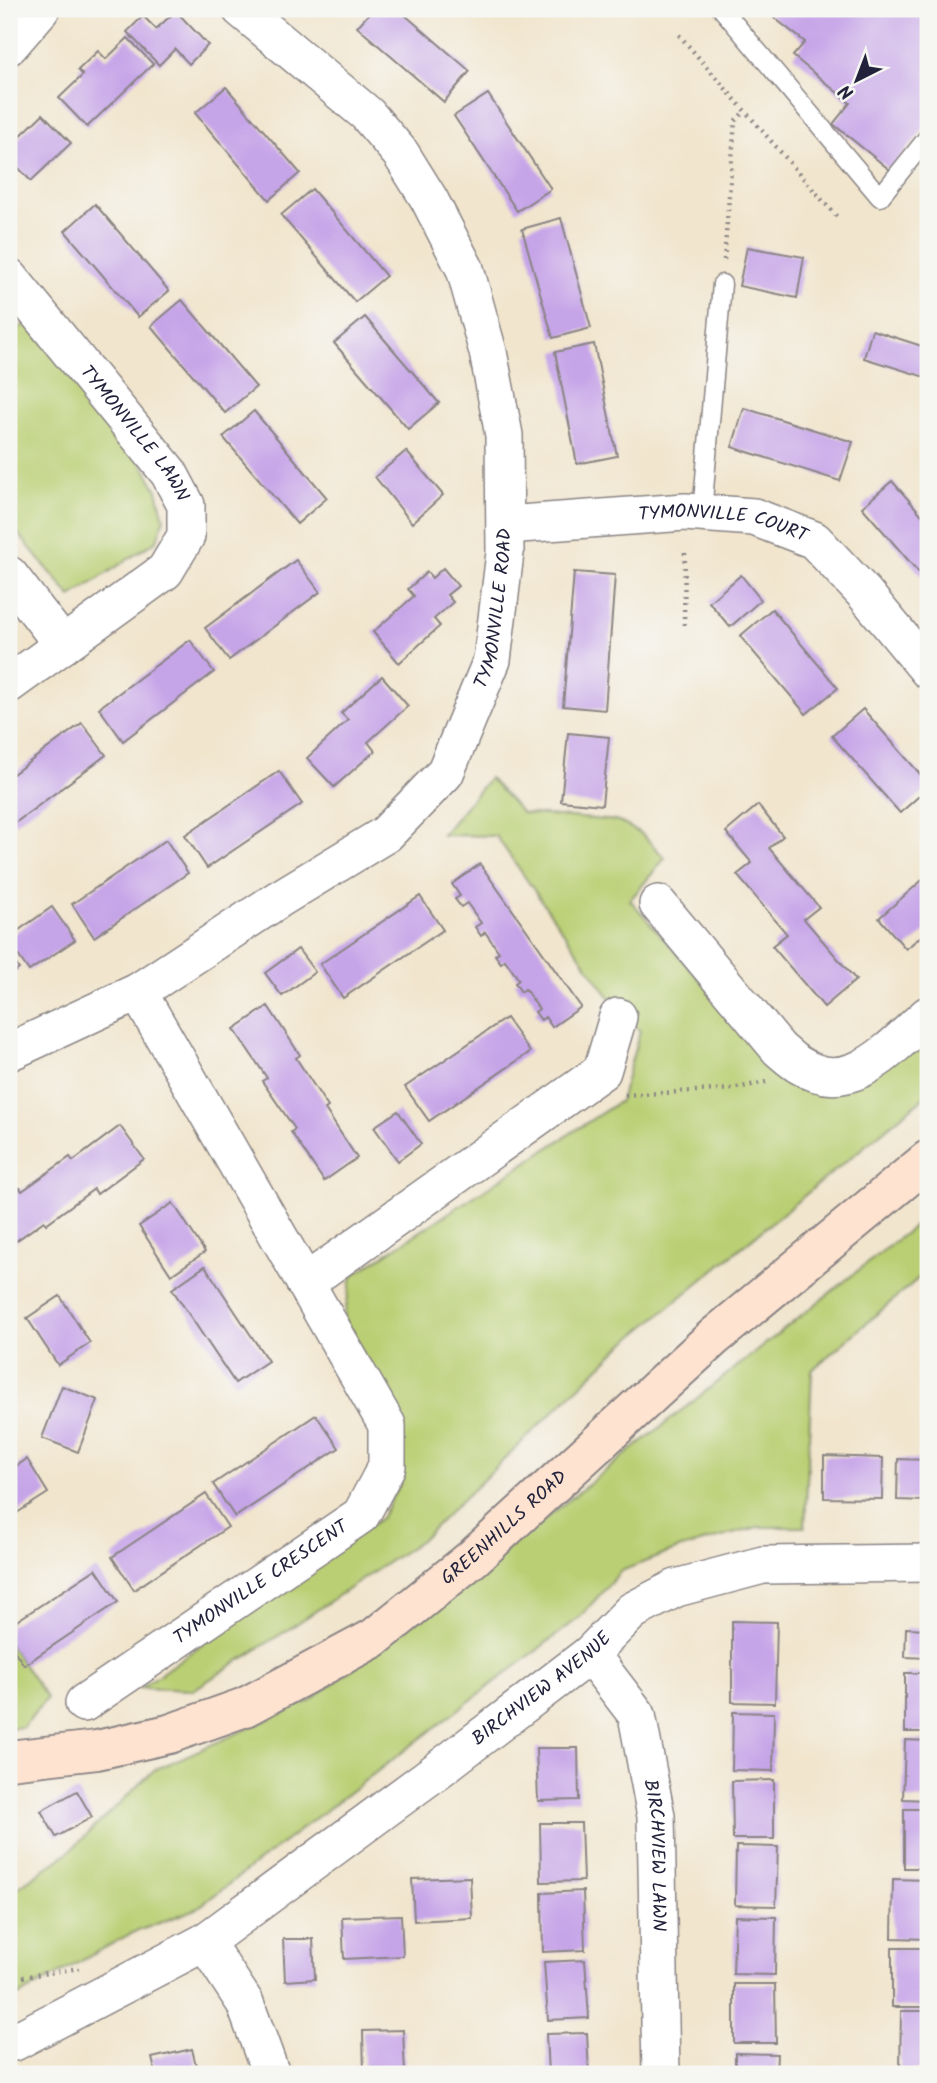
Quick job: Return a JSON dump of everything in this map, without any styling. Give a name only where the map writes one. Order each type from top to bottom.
[{"type":"main road","name":"GREENHILLS ROAD","points":[[9,1760],[97,1751],[169,1734],[245,1707],[374,1638],[473,1558],[714,1337],[928,1160]]},
{"type":"street","points":[[9,46],[41,9]]},
{"type":"street","name":"TYMONVILLE ROAD","points":[[9,1052],[138,992],[279,899],[386,834],[445,773],[492,660],[505,553],[503,435],[488,352],[465,269],[429,199],[401,154],[367,114],[241,9]]},
{"type":"street","name":"TYMONVILLE LAWN","points":[[9,277],[169,473],[186,505],[186,536],[165,571],[9,684]]},
{"type":"street","name":"TYMONVILLE COURT","points":[[506,525],[663,513],[754,517],[814,541],[865,594],[927,667]]},
{"type":"street","points":[[9,575],[63,645]]},
{"type":"street","points":[[658,904],[779,1049],[803,1068],[836,1078],[868,1067],[928,1015]]},
{"type":"street","name":"TYMONVILLE CRESCENT","points":[[84,1703],[361,1515],[387,1466],[387,1425],[138,992]]},
{"type":"street","points":[[305,1283],[602,1071],[618,1017]]},
{"type":"street","name":"BIRCHVIEW AVENUE","points":[[14,2042],[205,1942],[590,1654],[632,1611],[676,1588],[763,1565],[928,1563]]},
{"type":"street","name":"BIRCHVIEW LAWN","points":[[590,1654],[637,1714],[656,1816],[661,2074]]},
{"type":"street","points":[[205,1942],[245,2003],[271,2074]]},
{"type":"lane","points":[[722,9],[880,197],[928,137]]},
{"type":"lane","points":[[702,513],[722,284]]},
{"type":"path","points":[[679,35],[837,217]]},
{"type":"path","points":[[722,284],[735,121],[745,111]]},
{"type":"path","points":[[684,625],[685,550]]},
{"type":"path","points":[[582,1085],[621,1095],[732,1089],[774,1080]]},
{"type":"green space","points":[[26,322],[141,462],[157,490],[164,519],[157,540],[71,597],[9,523],[9,338]]},
{"type":"green space","points":[[489,778],[522,813],[618,821],[642,834],[665,858],[630,900],[757,1045],[804,1085],[928,1030],[928,1094],[620,1347],[421,1540],[193,1690],[140,1688],[381,1518],[402,1480],[403,1427],[344,1318],[352,1276],[620,1101],[640,1031],[607,994],[496,836],[442,835]]},
{"type":"green space","points":[[928,1215],[928,1270],[812,1370],[805,1527],[758,1527],[678,1549],[621,1571],[579,1618],[196,1909],[130,1934],[9,2001],[9,1894],[70,1851],[154,1770],[310,1701],[430,1610]]},
{"type":"green space","points":[[9,1644],[47,1698],[23,1727],[9,1728]]},
{"type":"building","points":[[373,9],[398,9],[470,71],[444,102],[357,27]]},
{"type":"building","points":[[763,9],[928,9],[928,124],[890,170],[833,124],[850,103],[793,56],[805,42]]},
{"type":"building","points":[[176,11],[208,45],[189,64],[175,49],[159,65],[127,32],[143,16],[156,29]]},
{"type":"building","points":[[128,38],[153,64],[87,127],[59,98],[83,75],[78,70],[98,51],[106,59]]},
{"type":"building","points":[[226,87],[300,173],[269,200],[195,113]]},
{"type":"building","points":[[488,94],[551,189],[517,211],[454,116]]},
{"type":"building","points":[[43,114],[71,143],[31,181],[9,158],[9,147]]},
{"type":"building","points":[[312,189],[386,276],[355,302],[281,215]]},
{"type":"building","points":[[95,204],[169,291],[138,317],[65,231]]},
{"type":"building","points":[[561,218],[591,328],[553,338],[522,229]]},
{"type":"building","points":[[747,247],[804,257],[797,298],[739,286]]},
{"type":"building","points":[[182,300],[256,387],[225,413],[151,326]]},
{"type":"building","points":[[365,317],[439,403],[408,429],[334,343]]},
{"type":"building","points":[[872,330],[928,348],[928,378],[864,358]]},
{"type":"building","points":[[594,344],[617,456],[577,464],[555,352]]},
{"type":"building","points":[[744,408],[853,442],[840,481],[732,447]]},
{"type":"building","points":[[254,411],[327,498],[297,524],[223,437]]},
{"type":"building","points":[[406,451],[443,495],[412,523],[375,477]]},
{"type":"building","points":[[892,481],[928,522],[928,583],[862,507]]},
{"type":"building","points":[[296,560],[320,592],[229,660],[205,628]]},
{"type":"building","points":[[443,568],[458,586],[447,595],[453,602],[434,619],[440,626],[399,663],[373,632],[414,596],[408,589],[427,572],[432,578]]},
{"type":"building","points":[[574,572],[615,575],[605,710],[563,706]]},
{"type":"building","points":[[741,575],[761,600],[730,627],[709,602]]},
{"type":"building","points":[[772,609],[838,688],[806,714],[740,636]]},
{"type":"building","points":[[190,640],[214,672],[123,741],[99,708]]},
{"type":"building","points":[[382,676],[408,706],[368,742],[375,751],[334,787],[307,758],[348,720],[341,713]]},
{"type":"building","points":[[863,709],[928,783],[928,788],[900,813],[832,736]]},
{"type":"building","points":[[82,723],[106,755],[15,823],[9,815],[9,777]]},
{"type":"building","points":[[568,733],[609,737],[602,805],[561,801]]},
{"type":"building","points":[[279,771],[302,804],[207,868],[185,835]]},
{"type":"building","points":[[758,805],[783,836],[769,848],[819,907],[804,919],[856,980],[824,1007],[772,946],[787,934],[737,875],[752,863],[726,832]]},
{"type":"building","points":[[166,840],[188,873],[94,937],[72,904]]},
{"type":"building","points":[[480,864],[581,1007],[552,1027],[545,1017],[541,1020],[535,1012],[539,1009],[525,989],[521,992],[515,983],[519,980],[505,960],[501,963],[495,955],[499,952],[485,932],[481,936],[475,927],[481,923],[467,903],[461,907],[455,899],[460,896],[452,884]]},
{"type":"building","points":[[928,875],[928,930],[906,949],[879,918]]},
{"type":"building","points":[[420,896],[443,930],[343,998],[320,964]]},
{"type":"building","points":[[52,907],[75,940],[29,971],[9,942],[9,937]]},
{"type":"building","points":[[298,949],[315,972],[282,996],[265,973]]},
{"type":"building","points":[[9,953],[19,969],[9,976]]},
{"type":"building","points":[[268,1006],[300,1055],[296,1058],[328,1107],[325,1109],[357,1158],[324,1181],[291,1132],[295,1129],[262,1081],[267,1078],[234,1029]]},
{"type":"building","points":[[506,1018],[530,1052],[429,1121],[405,1087]]},
{"type":"building","points":[[398,1111],[421,1144],[398,1161],[374,1127]]},
{"type":"building","points":[[120,1126],[144,1159],[97,1194],[94,1189],[46,1224],[44,1221],[9,1246],[9,1196],[20,1188],[22,1191],[70,1157],[73,1161]]},
{"type":"building","points":[[173,1203],[205,1252],[171,1275],[139,1226]]},
{"type":"building","points":[[205,1266],[268,1361],[235,1383],[172,1289]]},
{"type":"building","points":[[60,1296],[90,1343],[58,1365],[27,1318]]},
{"type":"building","points":[[62,1386],[98,1400],[78,1452],[42,1438]]},
{"type":"building","points":[[316,1415],[339,1448],[235,1517],[213,1484]]},
{"type":"building","points":[[824,1456],[883,1458],[882,1499],[824,1498]]},
{"type":"building","points":[[27,1459],[48,1493],[9,1518],[9,1471]]},
{"type":"building","points":[[898,1459],[928,1460],[928,1501],[897,1500]]},
{"type":"building","points":[[206,1494],[228,1527],[134,1590],[112,1557]]},
{"type":"building","points":[[96,1569],[118,1602],[24,1665],[9,1643],[9,1626]]},
{"type":"building","points":[[732,1621],[777,1622],[775,1703],[732,1702]]},
{"type":"building","points":[[906,1628],[928,1629],[928,1658],[905,1657]]},
{"type":"building","points":[[905,1673],[928,1673],[928,1732],[905,1732]]},
{"type":"building","points":[[733,1712],[774,1713],[773,1771],[732,1770]]},
{"type":"building","points":[[905,1740],[928,1741],[928,1800],[903,1799]]},
{"type":"building","points":[[536,1748],[578,1748],[579,1800],[538,1801]]},
{"type":"building","points":[[774,1780],[774,1839],[733,1839],[732,1781]]},
{"type":"building","points":[[77,1791],[92,1817],[56,1837],[41,1811]]},
{"type":"building","points":[[904,1809],[928,1809],[928,1868],[904,1868]]},
{"type":"building","points":[[540,1823],[581,1823],[583,1881],[541,1882]]},
{"type":"building","points":[[736,1846],[778,1847],[776,1906],[735,1905]]},
{"type":"building","points":[[470,1877],[472,1918],[414,1921],[412,1879]]},
{"type":"building","points":[[893,1879],[928,1880],[928,1939],[892,1938]]},
{"type":"building","points":[[583,1891],[585,1950],[543,1952],[542,1893]]},
{"type":"building","points":[[401,1915],[403,1956],[344,1959],[342,1917]]},
{"type":"building","points":[[735,1916],[776,1917],[775,1975],[733,1974]]},
{"type":"building","points":[[283,1939],[313,1939],[315,1979],[285,1981]]},
{"type":"building","points":[[892,1948],[928,1948],[928,2007],[892,2007]]},
{"type":"building","points":[[585,1960],[589,2018],[548,2020],[544,1962]]},
{"type":"building","points":[[734,1984],[775,1984],[776,2043],[734,2043]]},
{"type":"building","points":[[901,2011],[928,2011],[928,2070],[900,2070]]},
{"type":"building","points":[[403,2030],[405,2074],[364,2074],[363,2031]]},
{"type":"building","points":[[587,2033],[589,2074],[548,2074],[546,2034]]},
{"type":"building","points":[[192,2049],[198,2074],[156,2074],[152,2058]]},
{"type":"building","points":[[735,2053],[777,2054],[776,2074],[735,2074]]}]
